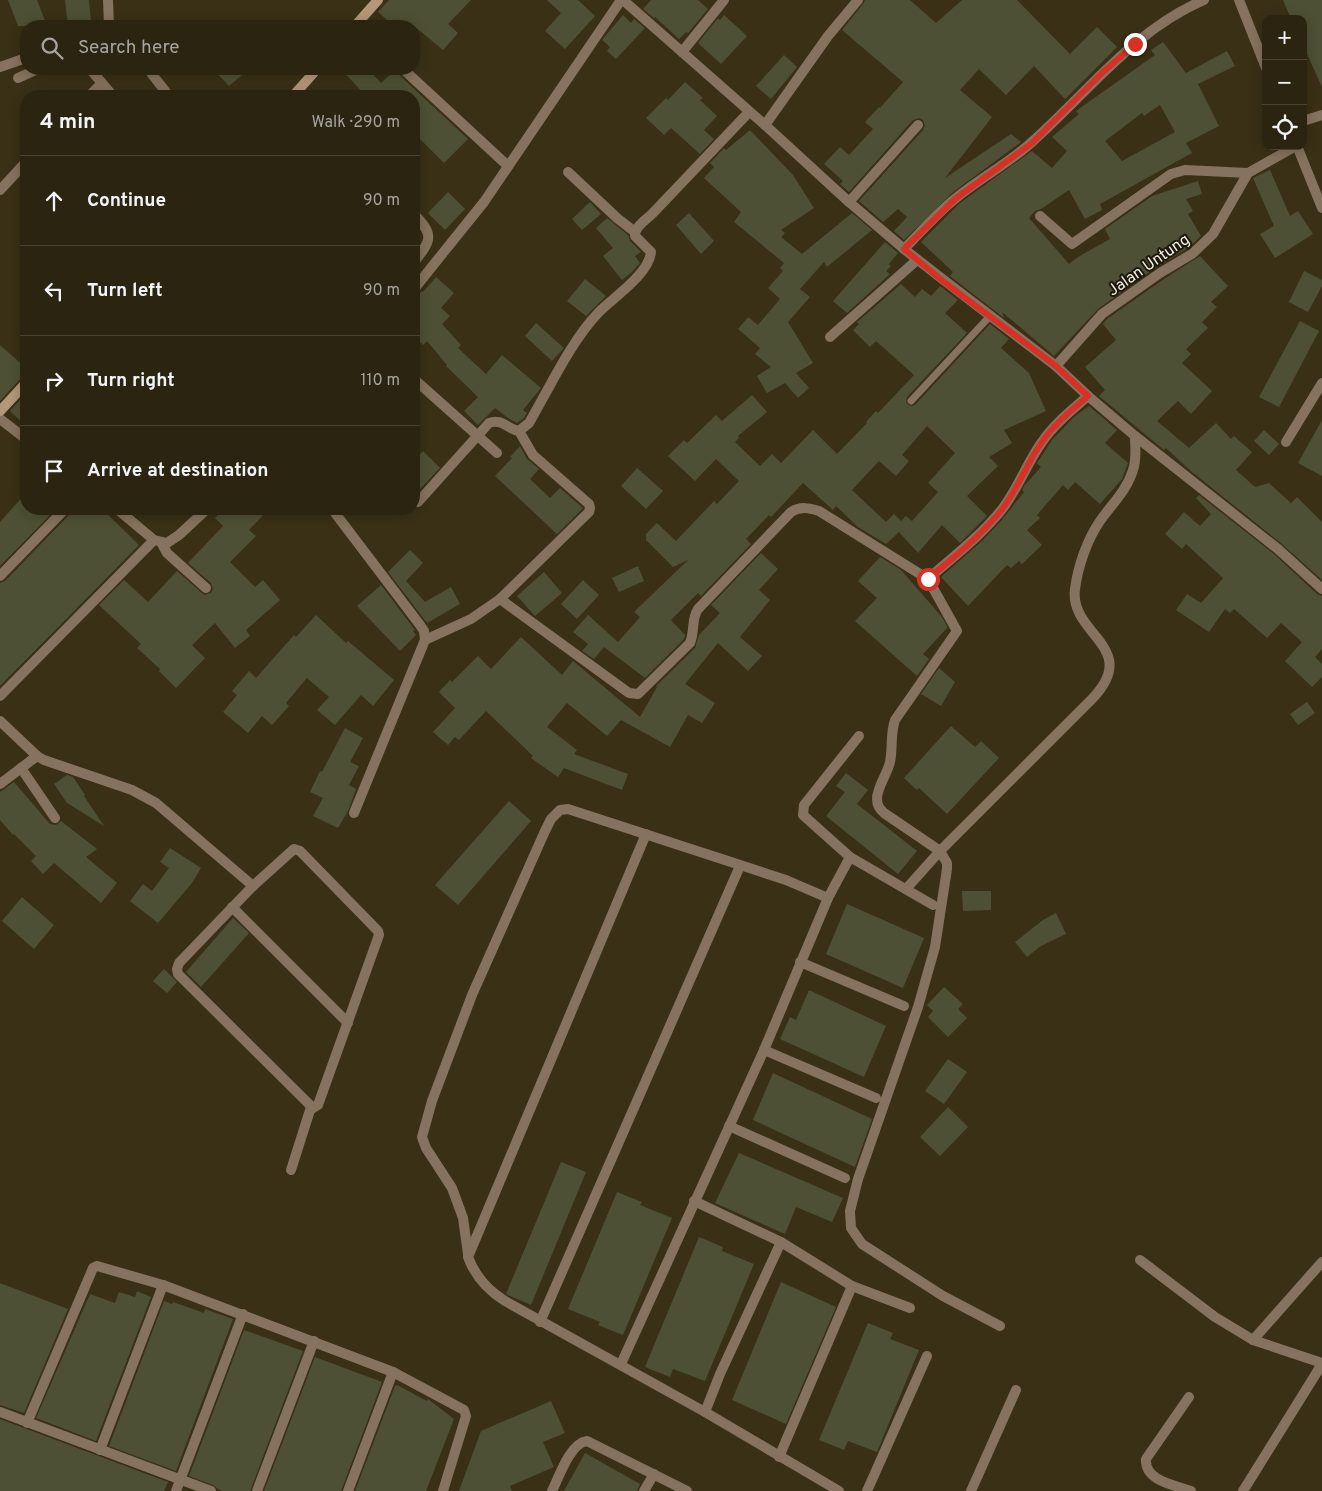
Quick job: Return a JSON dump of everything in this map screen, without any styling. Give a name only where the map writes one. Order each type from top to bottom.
[{"type":"street","points":[[108,0],[109,20]]},
{"type":"street","points":[[361,20],[378,0]]},
{"type":"street","points":[[420,281],[484,202],[622,0],[917,260],[1056,366],[1135,436],[1278,549],[1322,589]]},
{"type":"street","points":[[682,52],[724,0]]},
{"type":"street","points":[[766,126],[828,36],[858,0]]},
{"type":"street","points":[[904,249],[955,199],[1032,143],[1103,72],[1135,44],[1172,16],[1204,0]]},
{"type":"street","points":[[1239,0],[1263,60]]},
{"type":"street","points":[[0,67],[20,60]]},
{"type":"street","points":[[18,78],[25,75]]},
{"type":"street","points":[[95,75],[108,90]]},
{"type":"street","points":[[153,75],[164,90]]},
{"type":"street","points":[[301,90],[312,75]]},
{"type":"street","points":[[409,75],[508,166]]},
{"type":"street","points":[[96,90],[102,83]]},
{"type":"street","points":[[635,232],[749,112]]},
{"type":"street","points":[[1307,121],[1322,115]]},
{"type":"street","points":[[849,202],[918,125]]},
{"type":"street","points":[[1040,216],[1072,244],[1171,174],[1186,170],[1248,173],[1289,150]]},
{"type":"street","points":[[1298,150],[1322,208]]},
{"type":"street","points":[[0,190],[20,168]]},
{"type":"street","points":[[519,431],[529,423],[590,322],[641,273],[650,259],[651,252],[635,236],[635,232],[617,218],[568,172]]},
{"type":"street","name":"Jalan Untung","points":[[1056,366],[1102,314],[1160,273],[1192,254],[1213,234],[1248,173]]},
{"type":"street","points":[[420,220],[425,225],[429,236],[426,247],[420,254]]},
{"type":"street","points":[[830,337],[917,260]]},
{"type":"street","points":[[1286,442],[1322,382]]},
{"type":"street","points":[[420,384],[497,453]]},
{"type":"street","points":[[0,411],[20,389]]},
{"type":"street","points":[[928,579],[994,519],[1012,495],[1048,434],[1088,396]]},
{"type":"street","points":[[0,419],[20,434]]},
{"type":"street","points":[[420,500],[489,423],[496,421],[519,431],[533,455],[589,504],[590,508],[589,512],[500,599],[471,618],[425,640]]},
{"type":"street","points":[[906,889],[940,851],[1092,700],[1106,681],[1109,671],[1106,651],[1078,611],[1075,602],[1075,589],[1089,541],[1100,522],[1121,494],[1133,470],[1136,458],[1135,436]]},
{"type":"street","points":[[500,599],[629,693],[638,694],[690,643],[694,618],[698,609],[791,512],[798,508],[820,511],[928,579],[957,631],[895,720],[891,736],[890,762],[877,801],[879,807],[892,820],[940,851],[947,863],[947,870],[935,947],[918,1007],[858,1179],[850,1211],[851,1228],[862,1244],[943,1296],[1000,1326]]},
{"type":"street","points":[[0,576],[59,515]]},
{"type":"street","points":[[124,515],[157,541],[167,553],[206,588]]},
{"type":"street","points":[[157,541],[167,543],[173,540],[200,515]]},
{"type":"street","points":[[337,515],[420,625],[424,632],[425,640],[354,813]]},
{"type":"street","points":[[0,696],[157,541]]},
{"type":"street","points":[[0,721],[37,756],[132,790],[156,803],[253,886]]},
{"type":"street","points":[[859,736],[802,810],[807,820],[850,856],[933,905]]},
{"type":"street","points":[[0,784],[37,756]]},
{"type":"street","points":[[21,768],[55,818]]},
{"type":"street","points":[[828,898],[786,880],[646,834],[568,809],[560,810],[551,820],[545,831],[472,995],[432,1101],[422,1137],[426,1148],[452,1188],[463,1218],[467,1237],[468,1257],[472,1268],[494,1294],[540,1322],[621,1364],[839,1491]]},
{"type":"street","points":[[468,1257],[646,834]]},
{"type":"street","points":[[294,849],[300,851],[378,931],[379,938],[318,1105],[311,1107],[177,972],[177,965],[232,907],[294,849]]},
{"type":"street","points":[[621,1364],[764,1050],[828,898],[850,856]]},
{"type":"street","points":[[540,1322],[740,866]]},
{"type":"street","points":[[232,907],[348,1023]]},
{"type":"street","points":[[800,962],[904,1006]]},
{"type":"street","points":[[764,1050],[876,1098]]},
{"type":"street","points":[[291,1170],[311,1107]]},
{"type":"street","points":[[728,1126],[845,1178]]},
{"type":"street","points":[[694,1201],[781,1242],[852,1286],[910,1308]]},
{"type":"street","points":[[705,1412],[720,1374],[781,1242]]},
{"type":"street","points":[[1140,1260],[1215,1317],[1254,1340],[1322,1364],[1243,1491]]},
{"type":"street","points":[[1254,1340],[1322,1262]]},
{"type":"street","points":[[27,1422],[93,1268],[97,1266],[163,1285],[314,1341],[393,1372],[464,1410],[466,1416],[443,1491]]},
{"type":"street","points":[[100,1450],[163,1285]]},
{"type":"street","points":[[779,1457],[852,1286]]},
{"type":"street","points":[[176,1491],[243,1314]]},
{"type":"street","points":[[258,1491],[314,1341]]},
{"type":"street","points":[[867,1491],[927,1356]]},
{"type":"street","points":[[348,1491],[393,1372]]},
{"type":"street","points":[[971,1491],[1016,1390]]},
{"type":"street","points":[[1189,1397],[1146,1459],[1145,1466],[1149,1474],[1157,1479],[1191,1491]]},
{"type":"street","points":[[0,1412],[211,1491]]},
{"type":"street","points":[[552,1491],[574,1447],[581,1442],[591,1442],[687,1491]]},
{"type":"street","points":[[644,1491],[654,1474]]},
{"type":"lane","points":[[911,401],[990,316]]},
{"type":"building","points":[[8,0],[37,0],[45,20],[20,20],[20,26],[18,26]]},
{"type":"building","points":[[65,0],[89,0],[91,20],[67,20]]},
{"type":"building","points":[[389,0],[471,0],[448,24],[458,33],[443,50],[420,31],[420,20],[387,20],[378,12]]},
{"type":"building","points":[[547,0],[578,0],[595,16],[565,49],[545,31],[561,13]]},
{"type":"building","points":[[651,0],[698,0],[708,9],[688,33],[686,32],[679,39],[655,17],[643,9]]},
{"type":"building","points":[[865,0],[910,0],[936,23],[962,0],[1017,0],[1070,54],[1097,27],[1117,47],[1065,99],[1034,66],[1006,95],[979,69],[960,90],[992,117],[945,178],[1011,134],[1021,142],[952,193],[904,240],[894,231],[907,217],[898,209],[883,222],[859,201],[923,130],[925,126],[923,120],[919,118],[913,120],[849,192],[840,184],[843,181],[824,164],[840,147],[849,155],[873,129],[865,122],[903,82],[842,30]]},
{"type":"building","points":[[1283,0],[1322,0],[1322,87],[1307,54],[1307,15],[1289,15]]},
{"type":"building","points":[[623,15],[631,23],[634,19],[645,28],[616,59],[607,51],[610,47],[602,40]]},
{"type":"building","points":[[724,15],[747,36],[721,64],[698,43],[718,18],[720,20]]},
{"type":"building","points":[[1163,42],[1186,73],[1227,51],[1235,66],[1198,84],[1219,126],[1186,143],[1192,153],[1100,204],[1102,210],[1085,219],[1069,190],[1035,211],[1029,218],[1069,264],[1110,239],[1105,229],[1152,196],[1198,181],[1202,194],[1186,199],[1193,211],[1188,214],[1201,236],[1188,248],[1156,267],[1098,309],[1054,356],[1002,312],[1004,318],[950,276],[953,272],[921,242],[960,203],[1032,151],[1052,168],[1067,151],[1052,137],[1079,114],[1076,111],[1155,55],[1151,50]],"holes":[[[1160,105],[1175,132],[1122,161],[1105,141],[1142,113],[1144,116]]]},
{"type":"building","points":[[784,55],[797,67],[771,99],[756,86]]},
{"type":"building","points":[[219,75],[242,75],[229,86]]},
{"type":"building","points":[[347,75],[374,75],[381,83],[390,75],[399,75],[415,90],[360,90]]},
{"type":"building","points":[[685,82],[703,98],[700,100],[717,116],[704,130],[714,139],[700,154],[671,128],[664,135],[646,118],[666,98],[668,100]]},
{"type":"building","points":[[420,94],[468,139],[444,163],[420,139]]},
{"type":"building","points":[[750,130],[793,175],[814,208],[781,230],[785,233],[781,237],[802,254],[852,213],[872,230],[827,267],[824,262],[800,289],[810,297],[788,322],[813,363],[796,373],[809,388],[798,398],[785,383],[767,393],[757,376],[771,367],[755,354],[760,348],[738,329],[748,317],[758,325],[780,299],[768,288],[783,271],[780,268],[784,263],[734,222],[741,212],[704,178],[714,167],[710,163],[724,148],[726,150]]},
{"type":"building","points":[[1270,170],[1290,216],[1298,211],[1313,234],[1275,258],[1260,234],[1274,226],[1253,178]]},
{"type":"building","points":[[448,192],[465,209],[445,230],[428,213]]},
{"type":"building","points":[[590,202],[601,214],[582,230],[572,219]]},
{"type":"building","points":[[689,213],[714,241],[701,254],[676,225]]},
{"type":"building","points":[[607,218],[628,235],[630,241],[641,252],[635,256],[640,263],[622,280],[603,256],[613,248],[596,228]]},
{"type":"building","points":[[885,242],[898,253],[886,271],[890,274],[847,313],[833,301]]},
{"type":"building","points":[[1200,256],[1228,286],[1211,302],[1217,307],[1202,322],[1208,328],[1186,349],[1191,354],[1182,363],[1212,391],[1191,414],[1178,401],[1157,421],[1189,448],[1216,423],[1231,439],[1234,436],[1252,452],[1236,470],[1255,487],[1269,483],[1291,503],[1297,497],[1322,522],[1322,580],[1282,544],[1192,472],[1166,448],[1164,450],[1099,396],[1105,390],[1085,367],[1116,340],[1103,324],[1107,319]]},
{"type":"building","points":[[1304,271],[1322,280],[1322,286],[1308,312],[1289,302]]},
{"type":"building","points":[[436,277],[454,293],[441,308],[450,316],[442,324],[461,345],[458,348],[486,374],[502,355],[541,388],[523,410],[527,413],[524,418],[517,423],[495,408],[478,425],[464,411],[478,397],[446,366],[427,341],[423,345],[420,342],[420,293],[423,292]]},
{"type":"building","points":[[585,279],[606,296],[586,316],[567,301]]},
{"type":"building","points":[[901,284],[915,297],[922,289],[931,296],[940,286],[958,300],[945,313],[967,333],[907,397],[906,402],[912,406],[990,324],[1009,339],[1001,348],[1029,373],[1046,411],[1004,430],[1012,443],[989,457],[998,466],[967,496],[987,516],[960,543],[942,525],[918,553],[899,532],[886,544],[858,527],[836,506],[833,510],[803,483],[771,517],[769,515],[746,539],[751,544],[701,596],[698,593],[671,620],[685,635],[684,639],[645,678],[604,647],[594,659],[582,651],[588,644],[573,632],[588,615],[618,642],[640,617],[634,612],[688,560],[673,567],[646,540],[646,534],[657,523],[676,541],[714,501],[717,504],[739,481],[716,459],[695,481],[668,456],[684,440],[687,443],[716,415],[722,421],[752,395],[767,412],[738,436],[739,438],[735,442],[760,466],[772,454],[781,463],[813,430],[837,454],[876,411],[878,413],[914,375],[876,341],[870,347],[853,330],[859,324],[857,322]],"holes":[[[927,426],[955,453],[928,483],[938,492],[912,521],[906,516],[901,521],[894,514],[886,522],[852,490],[879,461],[896,476],[909,461],[902,455]]]},
{"type":"building","points":[[1300,321],[1319,331],[1279,407],[1259,397]]},
{"type":"building","points":[[536,323],[564,348],[552,361],[525,336]]},
{"type":"building","points":[[0,345],[20,363],[20,379],[0,401]]},
{"type":"building","points":[[20,400],[20,420],[10,411]]},
{"type":"building","points":[[1089,406],[1117,430],[1105,443],[1128,463],[1122,479],[1100,504],[1075,482],[1068,490],[1063,485],[1037,515],[1040,518],[1027,530],[1042,545],[1022,564],[1019,561],[1011,568],[1007,565],[968,606],[941,577],[982,541],[1000,522],[1024,492],[1022,490],[1024,486],[1041,467],[1037,463],[1052,440],[1074,417]]},
{"type":"building","points":[[1322,420],[1322,476],[1298,463]]},
{"type":"building","points":[[1264,430],[1279,444],[1269,455],[1254,441]]},
{"type":"building","points":[[520,446],[527,459],[539,469],[530,479],[550,498],[560,488],[583,508],[557,534],[495,476],[512,458],[510,457]]},
{"type":"building","points":[[423,451],[440,468],[420,489],[420,454]]},
{"type":"building","points":[[637,468],[663,491],[646,509],[621,486]]},
{"type":"building","points":[[1199,495],[1274,554],[1317,594],[1322,596],[1322,649],[1315,657],[1322,664],[1322,677],[1312,687],[1285,661],[1302,642],[1281,623],[1267,638],[1234,609],[1230,613],[1225,609],[1209,632],[1176,610],[1187,594],[1201,603],[1223,578],[1186,544],[1182,549],[1165,534],[1184,512],[1200,526],[1211,514],[1196,498]]},
{"type":"building","points":[[20,500],[20,515],[50,515],[0,566],[0,522]]},
{"type":"building","points":[[69,515],[108,515],[139,545],[0,686],[0,583],[5,581]]},
{"type":"building","points":[[218,515],[263,515],[249,530],[256,536],[230,562],[255,587],[263,580],[280,600],[246,630],[250,636],[235,648],[215,623],[192,645],[205,658],[176,688],[159,671],[160,669],[137,648],[141,644],[99,605],[124,580],[148,602],[177,571],[205,595],[211,593],[213,589],[211,583],[188,563],[223,526],[215,518]]},
{"type":"building","points":[[410,550],[423,563],[406,581],[425,602],[451,587],[460,604],[427,623],[388,572]]},
{"type":"building","points":[[761,553],[778,569],[759,590],[770,600],[740,637],[762,656],[748,671],[718,643],[685,684],[715,703],[702,723],[688,715],[670,747],[621,720],[607,736],[567,703],[547,727],[577,750],[574,754],[628,774],[622,790],[564,768],[558,777],[531,758],[533,756],[486,711],[459,740],[455,737],[448,745],[433,732],[455,708],[439,692],[450,680],[452,682],[478,656],[491,669],[521,637],[562,675],[573,661],[640,717],[656,686],[695,648],[699,635],[720,613],[711,605]]},
{"type":"building","points":[[880,557],[901,570],[942,617],[947,626],[923,654],[929,659],[917,676],[855,621],[877,598],[858,581]]},
{"type":"building","points":[[638,566],[644,581],[619,592],[612,578]]},
{"type":"building","points":[[544,572],[562,593],[535,616],[517,596]]},
{"type":"building","points":[[583,580],[599,595],[577,619],[561,604]]},
{"type":"building","points":[[381,585],[415,630],[413,631],[416,635],[400,651],[357,606]]},
{"type":"building","points":[[316,615],[346,643],[348,641],[394,680],[373,706],[361,695],[335,725],[317,710],[329,697],[307,678],[286,703],[289,706],[272,725],[262,716],[248,733],[223,712],[237,695],[232,691],[249,671],[256,678],[294,635],[296,637]]},
{"type":"building","points":[[939,668],[955,682],[941,706],[921,694]]},
{"type":"building","points":[[1307,702],[1315,713],[1298,725],[1290,714]]},
{"type":"building","points":[[951,726],[975,747],[981,741],[999,758],[947,814],[919,788],[917,790],[904,778]]},
{"type":"building","points":[[345,728],[363,738],[350,762],[359,766],[349,785],[356,789],[348,811],[338,828],[313,816],[323,798],[310,792]]},
{"type":"building","points":[[846,773],[868,790],[857,804],[917,851],[898,874],[826,816],[845,792],[836,786]]},
{"type":"building","points":[[67,775],[73,777],[104,826],[67,803],[54,784]]},
{"type":"building","points":[[14,782],[50,824],[56,825],[61,821],[97,849],[86,857],[117,883],[101,903],[54,863],[43,874],[31,861],[36,856],[0,820],[0,792]]},
{"type":"building","points":[[509,801],[531,821],[458,905],[435,885]]},
{"type":"building","points":[[170,848],[201,868],[192,883],[158,923],[130,901],[143,884],[152,891],[169,868],[160,862]]},
{"type":"building","points":[[962,891],[991,891],[991,910],[963,911]]},
{"type":"building","points":[[22,897],[54,925],[34,949],[2,921]]},
{"type":"building","points":[[847,904],[924,938],[903,988],[826,954]]},
{"type":"building","points":[[1056,913],[1066,934],[1041,946],[1027,957],[1015,942],[1043,920]]},
{"type":"building","points":[[233,918],[249,933],[201,987],[186,972]]},
{"type":"building","points":[[164,969],[177,982],[167,993],[153,981]]},
{"type":"building","points":[[944,987],[963,1004],[958,1009],[967,1018],[948,1037],[928,1017],[933,1011],[927,1005]]},
{"type":"building","points":[[809,990],[886,1026],[864,1077],[780,1039],[790,1017],[796,1020]]},
{"type":"building","points":[[948,1059],[967,1072],[944,1104],[925,1091]]},
{"type":"building","points":[[773,1073],[872,1119],[855,1167],[753,1120]]},
{"type":"building","points":[[948,1107],[968,1127],[940,1156],[920,1137]]},
{"type":"building","points":[[739,1153],[843,1198],[832,1222],[796,1207],[785,1234],[715,1203]]},
{"type":"building","points":[[561,1162],[586,1172],[531,1305],[506,1294]]},
{"type":"building","points":[[617,1192],[642,1202],[640,1205],[672,1218],[623,1335],[598,1325],[600,1322],[568,1309]]},
{"type":"building","points":[[699,1237],[723,1247],[722,1251],[754,1264],[705,1381],[673,1369],[670,1377],[645,1367]]},
{"type":"building","points":[[781,1282],[836,1307],[786,1424],[732,1400]]},
{"type":"building","points":[[0,1283],[68,1309],[24,1413],[0,1405]]},
{"type":"building","points":[[137,1291],[151,1297],[96,1441],[36,1418],[90,1294],[115,1303],[119,1292],[135,1297]]},
{"type":"building","points":[[164,1301],[172,1304],[173,1302],[204,1313],[205,1309],[233,1319],[176,1471],[109,1446]]},
{"type":"building","points":[[868,1323],[893,1333],[890,1339],[919,1350],[877,1452],[848,1441],[844,1450],[819,1440]]},
{"type":"building","points":[[244,1330],[303,1351],[250,1491],[222,1491],[213,1485],[189,1476]]},
{"type":"building","points":[[315,1357],[382,1382],[341,1491],[264,1491]]},
{"type":"building","points":[[397,1385],[427,1401],[428,1399],[454,1419],[426,1491],[355,1491],[395,1386]]},
{"type":"building","points":[[551,1401],[565,1433],[543,1442],[554,1467],[510,1486],[512,1491],[459,1491],[481,1431]]},
{"type":"building","points":[[0,1419],[168,1482],[164,1491],[0,1491]]},
{"type":"building","points":[[585,1453],[640,1484],[637,1491],[564,1491]]},
{"type":"route","points":[[928,579],[994,519],[1012,495],[1048,434],[1088,396],[1056,366],[944,282],[904,249],[955,199],[1032,143],[1103,72],[1135,44]]}]
